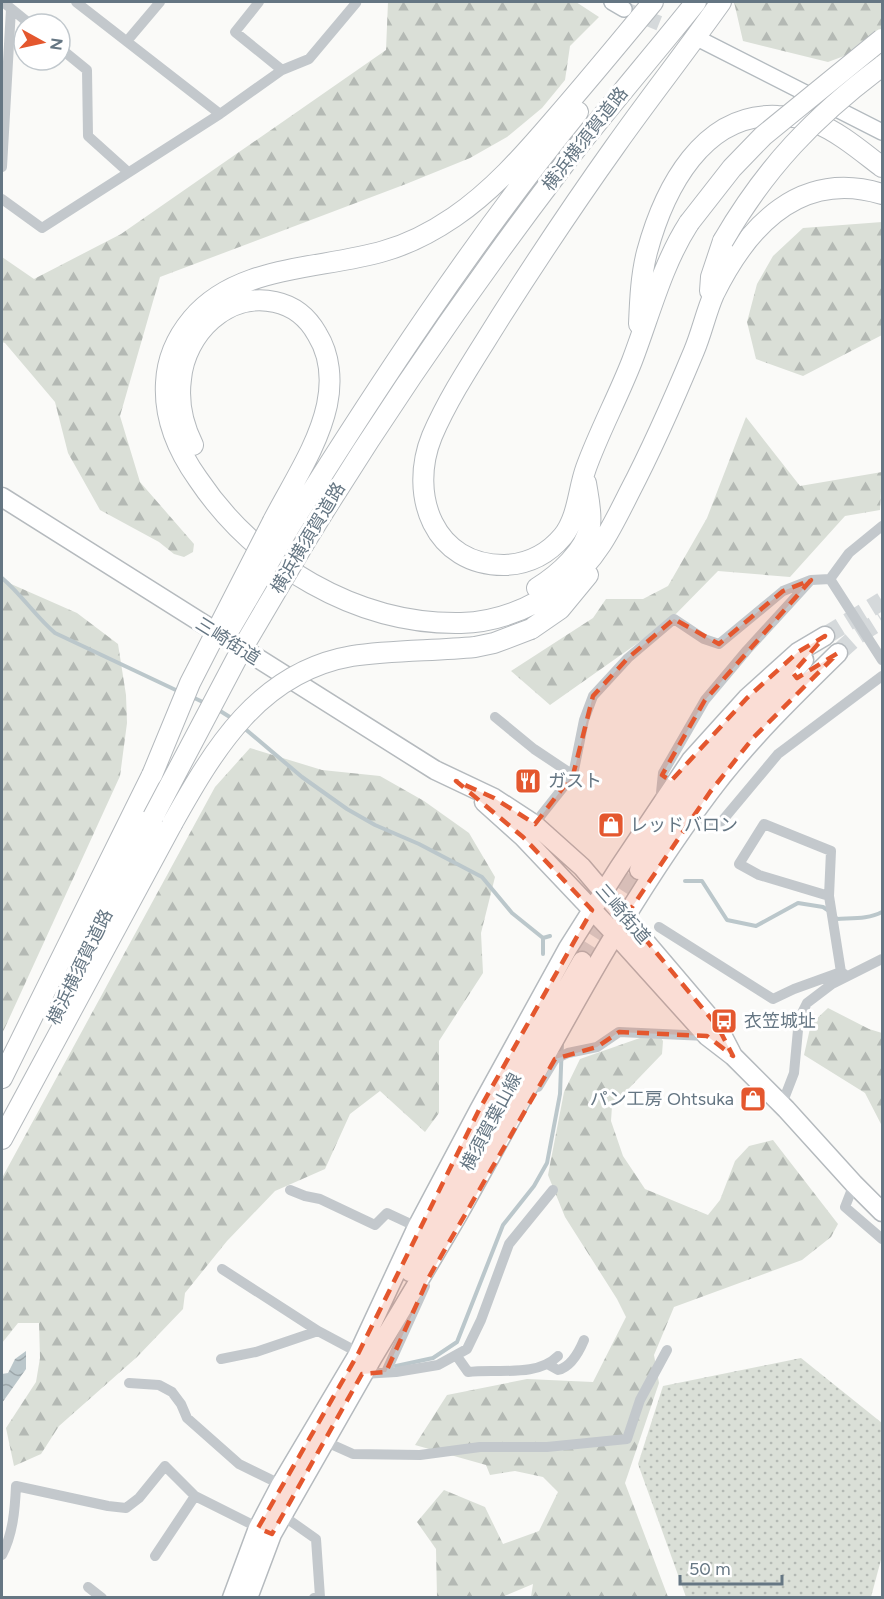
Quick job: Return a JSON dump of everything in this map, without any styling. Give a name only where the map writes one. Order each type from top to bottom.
[{"type":"highway","points":[[644,463],[610,529],[587,565],[570,581],[547,597],[514,613],[490,620],[463,623],[417,620],[365,606],[329,592],[275,560],[245,535],[214,502],[192,471],[176,439],[165,395],[167,372],[176,345],[185,327],[211,301],[233,287],[265,276],[395,248],[432,231],[456,216],[491,189],[536,142],[653,2]]},
{"type":"highway","name":"横浜横須賀道路","points":[[2,1078],[152,775],[190,683],[280,526],[466,262],[564,129],[669,2]]},
{"type":"highway","name":"横浜横須賀道路","points":[[2,1126],[153,817],[239,654],[305,542],[370,438],[470,292],[562,166],[696,2]]},
{"type":"highway","points":[[721,2],[588,184],[493,329],[435,428],[426,451],[422,485],[426,509],[435,528],[448,543],[477,561],[489,564],[512,564],[541,556],[565,533],[573,518],[586,469],[632,362],[675,246],[689,223],[732,168],[763,136],[882,39]]},
{"type":"highway","points":[[708,309],[711,277],[723,241],[750,196],[783,154],[820,117],[882,66]]},
{"type":"highway","points":[[632,362],[638,330],[641,284],[646,254],[656,224],[663,204],[676,180],[693,155],[710,138],[744,119],[767,115],[790,116],[825,127],[882,167]]},
{"type":"highway","points":[[2,1139],[172,824],[204,768],[236,723],[263,698],[298,675],[323,664],[350,657],[475,647],[494,643],[531,629],[560,609],[584,582],[602,556],[697,345],[713,296],[753,233],[779,209],[808,193],[830,188],[850,187],[882,194]]},
{"type":"highway","points":[[280,526],[321,423],[328,397],[330,376],[322,341],[311,323],[287,306],[266,300],[255,300],[237,304],[222,312],[211,319],[195,338],[186,355],[181,377],[181,402],[185,426],[206,470],[238,510],[280,549],[329,578],[387,600],[438,610],[478,609],[522,596],[555,575],[579,551],[588,535],[591,523],[586,469]]},
{"type":"main road","name":"三崎街道","points":[[2,497],[329,704],[456,781],[582,867],[718,1027],[733,1056]]},
{"type":"main road","points":[[366,1355],[417,1227],[568,948],[604,891],[691,760],[747,698],[798,652],[825,636],[742,726],[706,769],[639,870]]},
{"type":"main road","points":[[366,1355],[459,1212],[539,1065],[615,934],[692,816],[753,738],[838,652],[774,693]]},
{"type":"main road","name":"三崎街道","points":[[529,830],[592,910],[706,1036],[733,1056],[782,1104],[882,1212]]},
{"type":"main road","name":"横須賀葉山線","points":[[232,1598],[288,1488],[366,1355],[511,1085],[582,961]]},
{"type":"main road","name":"三崎街道","points":[[854,1184],[882,1199]]},
{"type":"main road","name":"横須賀葉山線","points":[[249,1598],[265,1531],[282,1515],[288,1488],[324,1441],[362,1374],[366,1355]]},
{"type":"street","points":[[76,2],[220,114]]},
{"type":"street","points":[[127,41],[160,2]]},
{"type":"street","points":[[259,2],[235,32],[282,70]]},
{"type":"street","points":[[2,199],[42,228],[220,114],[282,70],[309,59],[355,2]]},
{"type":"street","points":[[2,167],[7,5]]},
{"type":"street","points":[[701,40],[882,132]]},
{"type":"street","points":[[72,58],[87,70],[88,136],[128,172]]},
{"type":"street","points":[[529,830],[573,775],[584,720],[593,696],[628,658],[674,620],[704,639],[719,644],[783,591],[811,580],[830,579],[849,554],[882,526]]},
{"type":"street","points":[[830,579],[882,660]]},
{"type":"street","points":[[660,805],[663,773],[705,700],[811,580]]},
{"type":"street","points":[[692,816],[707,824],[722,821],[778,754],[882,676]]},
{"type":"street","points":[[495,717],[534,749],[573,775]]},
{"type":"street","points":[[829,896],[759,874],[739,864],[764,824],[831,851],[829,896],[844,974]]},
{"type":"street","points":[[659,927],[773,999],[794,989],[844,974],[882,959]]},
{"type":"street","points":[[782,1104],[794,1073],[799,1019],[807,1003],[844,974]]},
{"type":"street","points":[[386,1372],[429,1277],[555,1059],[568,1053],[597,1047],[619,1032],[706,1036]]},
{"type":"street","points":[[854,1184],[845,1207],[882,1239]]},
{"type":"street","points":[[290,1190],[320,1199],[375,1225],[387,1213],[417,1227]]},
{"type":"street","points":[[362,1374],[438,1365],[467,1349],[509,1244],[553,1190]]},
{"type":"street","points":[[222,1269],[318,1331],[366,1355]]},
{"type":"street","points":[[221,1359],[256,1352],[318,1331]]},
{"type":"street","points":[[549,1365],[558,1370],[566,1367],[584,1340]]},
{"type":"street","points":[[324,1441],[353,1454],[420,1455],[480,1446],[547,1447],[627,1439],[640,1400],[667,1350]]},
{"type":"street","points":[[456,1355],[468,1372],[531,1369],[549,1365],[558,1356]]},
{"type":"street","points":[[129,1383],[159,1385],[172,1392],[187,1418],[239,1464],[288,1488]]},
{"type":"street","points":[[2,1555],[15,1512],[16,1486],[126,1508],[139,1498],[165,1466],[195,1496],[265,1531]]},
{"type":"street","points":[[155,1556],[195,1496]]},
{"type":"street","points":[[282,1515],[316,1539],[320,1597],[314,1598]]},
{"type":"street","points":[[88,1587],[102,1598]]},
{"type":"highlighted area","points":[[811,580],[705,700],[662,775],[671,781],[747,698],[798,652],[825,636],[793,673],[797,678],[838,653],[753,738],[710,792],[626,916],[718,1027],[733,1056],[707,1036],[619,1032],[597,1047],[555,1059],[429,1277],[386,1372],[362,1374],[272,1534],[258,1528],[358,1354],[479,1110],[592,910],[523,837],[456,781],[494,798],[535,824],[573,775],[593,696],[628,658],[674,619],[719,644],[783,591]]},
{"type":"green space","points":[[388,2],[576,2],[599,17],[570,46],[565,80],[542,108],[507,137],[470,158],[406,184],[160,277],[120,416],[140,482],[194,544],[193,552],[184,557],[174,554],[159,542],[100,510],[68,453],[55,402],[2,342],[2,257],[34,279],[121,234],[386,50]]},
{"type":"green space","points":[[734,2],[882,2],[882,42],[828,62],[743,41]]},
{"type":"green space","points":[[882,222],[882,335],[803,376],[756,359],[747,322],[757,284],[773,256],[803,228]]},
{"type":"green space","points":[[746,417],[800,486],[882,472],[880,510],[845,516],[790,577],[718,571],[669,621],[550,705],[511,671],[593,618],[606,599],[643,599],[668,586],[707,518]]},
{"type":"green space","points":[[2,580],[77,613],[118,644],[126,695],[127,723],[120,776],[2,1034]]},
{"type":"green space","points":[[250,748],[322,770],[380,776],[424,801],[469,833],[495,877],[481,933],[483,973],[439,1041],[439,1113],[425,1132],[380,1091],[350,1114],[325,1169],[275,1191],[227,1241],[185,1293],[183,1309],[137,1357],[59,1426],[41,1454],[14,1466],[6,1428],[36,1382],[40,1358],[39,1323],[18,1323],[2,1343],[2,1178],[215,787]]},
{"type":"green space","points":[[828,1008],[869,1029],[882,1033],[882,1126],[865,1093],[804,1055],[811,1024]]},
{"type":"green space","points":[[657,1032],[663,1041],[662,1054],[612,1106],[611,1121],[623,1156],[645,1189],[708,1215],[720,1200],[735,1161],[749,1146],[773,1140],[838,1224],[831,1237],[802,1260],[674,1307],[654,1355],[659,1383],[625,1483],[668,1597],[531,1597],[533,1584],[502,1597],[437,1597],[436,1549],[417,1522],[444,1490],[485,1507],[503,1544],[539,1531],[558,1492],[543,1477],[515,1471],[490,1475],[486,1465],[415,1445],[447,1395],[527,1379],[593,1382],[626,1317],[565,1217],[548,1175],[564,1092],[580,1059]]},
{"type":"green space","points":[[801,1358],[882,1423],[882,1556],[871,1597],[686,1597],[638,1464],[663,1386]]},
{"type":"water","points":[[26,1351],[26,1369],[2,1403],[2,1374],[8,1373],[15,1359]]},
{"type":"waterway","points":[[2,578],[55,633],[180,692]]},
{"type":"waterway","points":[[190,696],[205,703]]},
{"type":"waterway","points":[[217,709],[233,719]]},
{"type":"waterway","points":[[244,728],[302,777],[347,809],[482,877],[512,913],[543,938]]},
{"type":"waterway","points":[[685,881],[702,881],[727,920],[756,926],[798,903],[823,907],[829,911]]},
{"type":"waterway","points":[[834,916],[837,919],[861,918],[882,912]]},
{"type":"waterway","points":[[543,938],[550,936]]},
{"type":"waterway","points":[[543,938],[543,954]]},
{"type":"waterway","points":[[396,1366],[433,1358],[457,1342],[503,1225],[534,1186],[547,1163],[560,1094],[562,1042]]},
{"type":"tunnel","points":[[624,9],[701,40]]},
{"type":"tunnel","points":[[825,636],[882,601]]},
{"type":"tunnel","points":[[838,653],[858,635],[882,620]]},
{"type":"tunnel","points":[[582,961],[639,870]]},
{"type":"place","name":"ガスト","points":[[528,781]]},
{"type":"place","name":"レッドバロン","points":[[611,825]]},
{"type":"place","name":"衣笠城址","points":[[724,1021]]},
{"type":"place","name":"パン工房 Ohtsuka","points":[[753,1099]]}]
